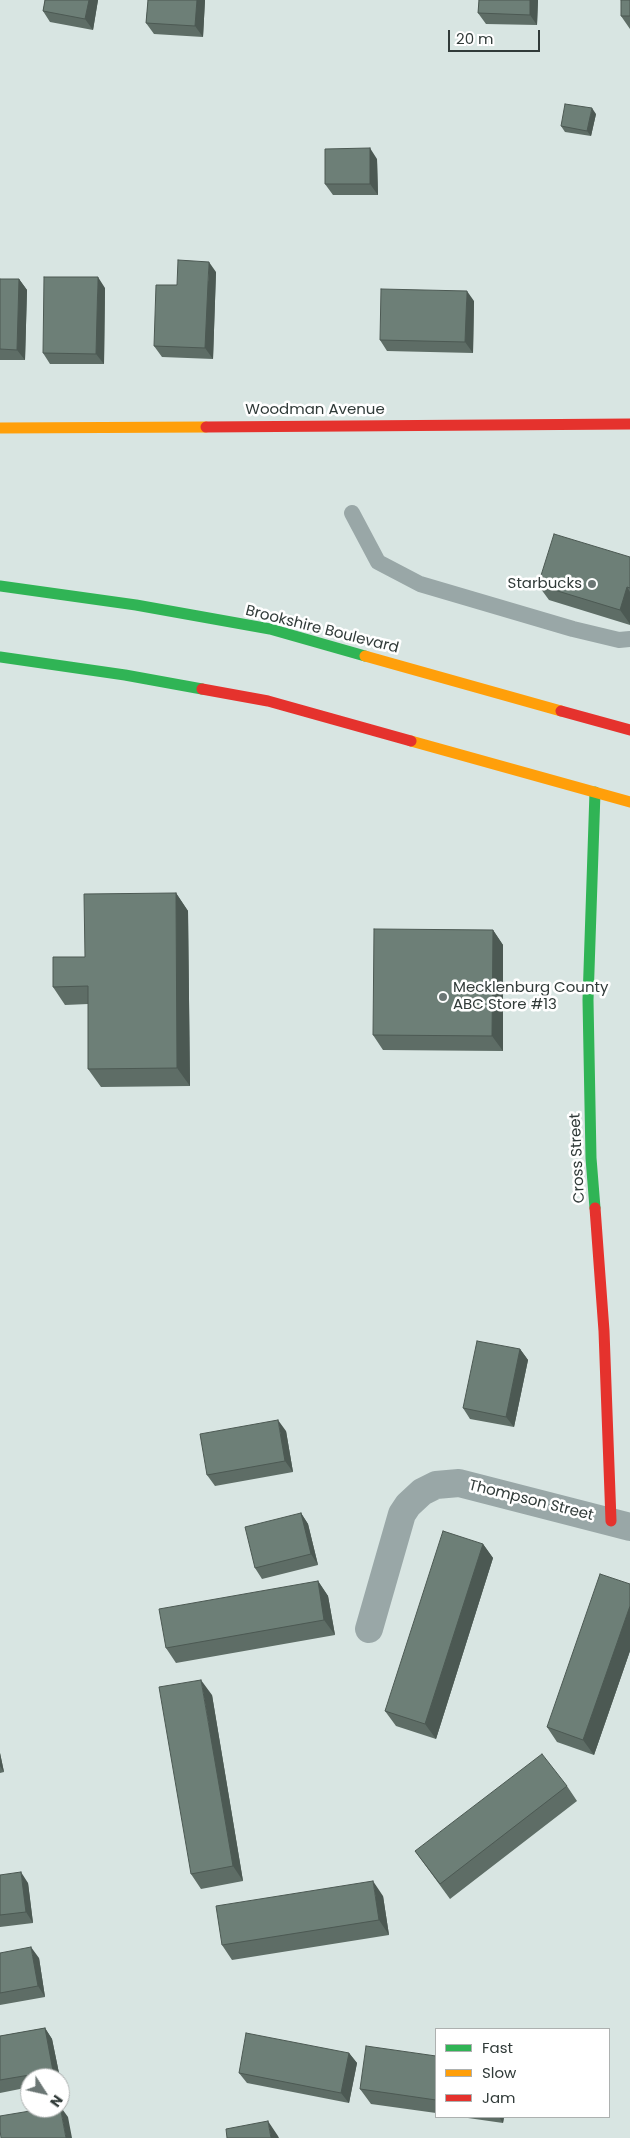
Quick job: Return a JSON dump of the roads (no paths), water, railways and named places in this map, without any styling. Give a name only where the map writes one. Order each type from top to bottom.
[{"type":"main road","name":"Woodman Avenue","points":[[0,428],[630,424]]},
{"type":"main road","name":"Brookshire Boulevard","points":[[0,586],[136,605],[270,629],[630,730]]},
{"type":"main road","points":[[0,596],[50,593]]},
{"type":"main road","points":[[0,657],[125,675],[268,701],[630,802]]},
{"type":"main road","name":"Cross Street","points":[[595,792],[588,1000],[591,1148],[620,1524]]},
{"type":"street","name":"Thompson Street","points":[[369,1629],[402,1514],[408,1505],[422,1492],[436,1485],[459,1483],[620,1524]]},
{"type":"lane","points":[[352,513],[378,562],[420,584],[573,630],[619,640],[630,639]]},
{"type":"place","name":"Starbucks","points":[[592,584]]},
{"type":"place","name":"Mecklenburg County ABC Store #13","points":[[443,997]]}]
